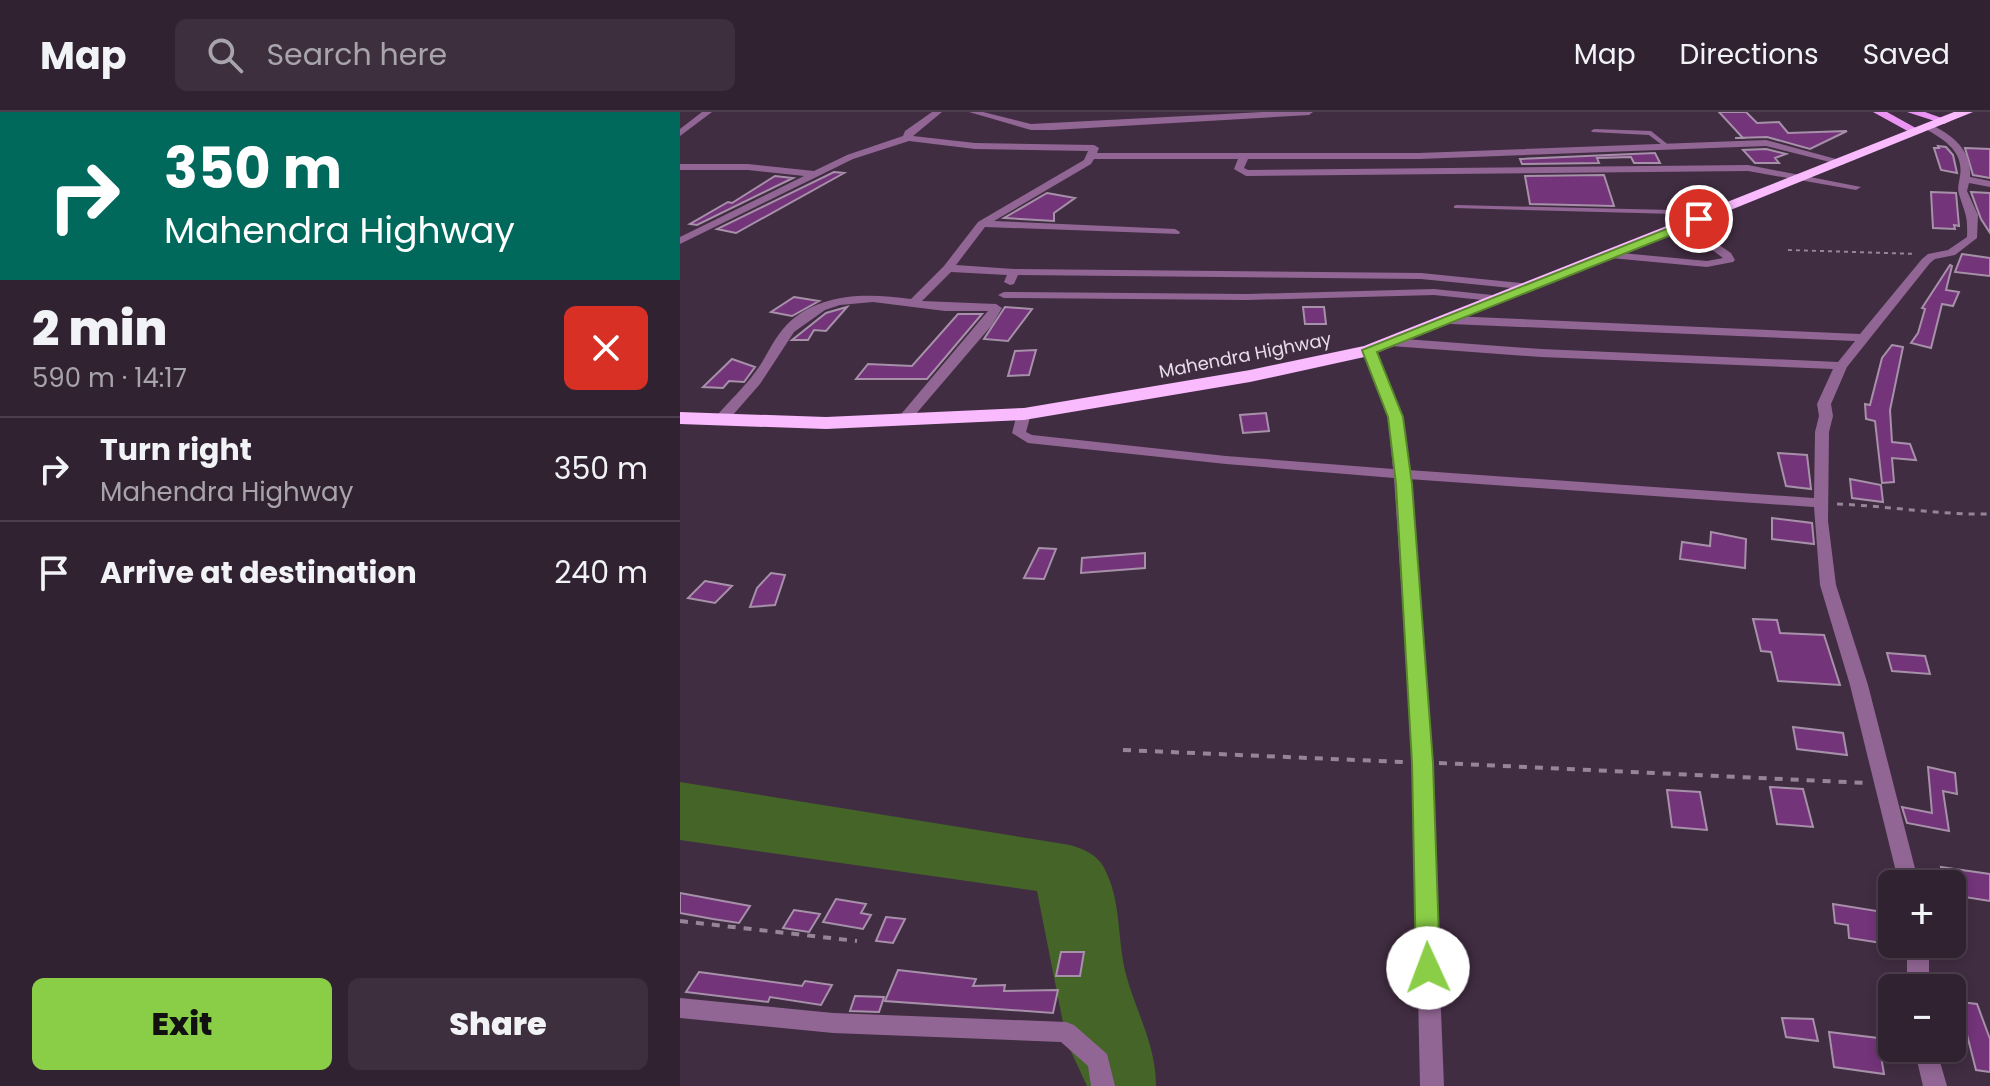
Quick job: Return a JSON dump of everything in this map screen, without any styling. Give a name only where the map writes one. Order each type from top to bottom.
[{"type":"highway","name":"Mahendra Highway","points":[[680,418],[826,423],[1024,414],[1250,376],[1369,350],[1807,177],[1926,120],[1966,112]]},
{"type":"main road","points":[[1879,112],[1926,120]]},
{"type":"street","points":[[680,133],[708,112]]},
{"type":"street","points":[[908,138],[908,133],[938,112]]},
{"type":"street","points":[[973,112],[1031,127],[1309,112]]},
{"type":"street","points":[[1905,870],[1859,685],[1828,585],[1821,503],[1822,432],[1826,416],[1824,404],[1841,366],[1861,338],[1932,256],[1951,253],[1972,238],[1973,215],[1962,191],[1966,179],[1965,165],[1954,142],[1926,120]]},
{"type":"street","points":[[680,241],[850,157],[908,138],[975,146],[1091,146],[1094,148],[1093,156]]},
{"type":"street","points":[[915,301],[948,268],[982,224],[1066,176],[1093,156],[1403,156],[1779,144],[1842,162]]},
{"type":"street","points":[[1245,154],[1239,169],[1246,173],[1748,168],[1856,187]]},
{"type":"street","points":[[680,167],[748,167],[814,174]]},
{"type":"street","points":[[1966,179],[1990,184]]},
{"type":"street","points":[[982,224],[1175,232]]},
{"type":"street","points":[[1611,255],[1707,264],[1729,260],[1727,255],[1685,225]]},
{"type":"street","points":[[948,268],[1014,272],[1421,276],[1531,287]]},
{"type":"street","points":[[904,419],[988,322],[1014,272]]},
{"type":"street","points":[[1004,295],[1247,297],[1434,292],[1502,299]]},
{"type":"street","points":[[720,421],[734,400],[758,378],[790,330],[815,309],[847,299],[867,297],[927,305],[996,308]]},
{"type":"street","points":[[1451,320],[1861,338]]},
{"type":"street","points":[[1391,342],[1541,353],[1841,366]]},
{"type":"street","points":[[1369,350],[1395,417],[1411,577],[1422,763],[1432,1086]]},
{"type":"street","points":[[1024,414],[1019,433],[1028,439],[1106,449],[1401,474],[1821,503]]},
{"type":"street","points":[[680,1008],[833,1023],[1066,1032],[1099,1061],[1103,1086]]},
{"type":"street","points":[[1929,1062],[1935,1086]]},
{"type":"lane","points":[[1594,131],[1651,133],[1668,147]]},
{"type":"lane","points":[[1456,207],[1714,213]]},
{"type":"path","points":[[1788,250],[1899,252],[1932,256]]},
{"type":"path","points":[[1821,503],[1897,506],[1951,515],[1990,514]]},
{"type":"path","points":[[1123,750],[1882,784]]},
{"type":"path","points":[[680,921],[857,941]]},
{"type":"green space","points":[[680,782],[1070,845],[1092,855],[1101,863],[1112,887],[1124,965],[1150,1044],[1156,1086],[1087,1086],[1067,1043],[1037,891],[680,840]]},
{"type":"building","points":[[1719,112],[1746,112],[1757,123],[1779,122],[1788,133],[1847,131],[1810,149],[1767,137],[1743,138]]},
{"type":"building","points":[[1946,147],[1953,155],[1957,173],[1941,170],[1934,148]]},
{"type":"building","points":[[1965,148],[1990,149],[1990,178],[1973,175]]},
{"type":"building","points":[[1766,149],[1786,154],[1775,158],[1779,163],[1755,163],[1743,150]]},
{"type":"building","points":[[1655,153],[1660,163],[1634,163],[1631,157],[1597,158],[1599,163],[1522,164],[1520,159]]},
{"type":"building","points":[[834,172],[844,173],[736,233],[717,229]]},
{"type":"building","points":[[1604,175],[1614,206],[1530,204],[1525,176]]},
{"type":"building","points":[[775,176],[793,178],[697,225],[690,224],[728,202],[732,203]]},
{"type":"building","points":[[1931,192],[1956,193],[1959,226],[1954,225],[1955,229],[1933,228]]},
{"type":"building","points":[[1971,192],[1990,193],[1990,233],[1981,219]]},
{"type":"building","points":[[1047,193],[1075,198],[1054,213],[1054,221],[1004,218]]},
{"type":"building","points":[[1962,254],[1990,258],[1990,276],[1955,272]]},
{"type":"building","points":[[1950,265],[1946,290],[1959,292],[1953,306],[1942,304],[1931,348],[1911,343],[1918,333],[1925,309],[1922,308]]},
{"type":"building","points":[[794,297],[819,301],[792,316],[771,312]]},
{"type":"building","points":[[847,307],[826,331],[814,330],[808,340],[792,340],[826,313]]},
{"type":"building","points":[[1005,307],[1032,309],[1008,341],[984,339]]},
{"type":"building","points":[[1303,307],[1324,307],[1326,324],[1305,324]]},
{"type":"building","points":[[958,314],[982,314],[927,379],[856,379],[868,364],[912,366]]},
{"type":"building","points":[[1892,345],[1903,347],[1890,410],[1892,442],[1910,444],[1916,460],[1892,458],[1894,482],[1882,483],[1875,421],[1866,419],[1865,404],[1870,405],[1882,358]]},
{"type":"building","points":[[1036,350],[1029,375],[1008,376],[1015,351]]},
{"type":"building","points":[[732,359],[755,367],[744,382],[729,381],[723,388],[703,387]]},
{"type":"building","points":[[1266,413],[1269,431],[1243,433],[1240,415]]},
{"type":"building","points":[[1778,453],[1807,455],[1811,489],[1786,486]]},
{"type":"building","points":[[1850,479],[1881,485],[1883,502],[1852,498]]},
{"type":"building","points":[[1772,518],[1812,523],[1814,544],[1772,539]]},
{"type":"building","points":[[1711,532],[1746,539],[1745,568],[1680,559],[1682,542],[1710,546]]},
{"type":"building","points":[[1039,548],[1056,549],[1044,579],[1024,578]]},
{"type":"building","points":[[1145,553],[1145,568],[1081,573],[1082,558]]},
{"type":"building","points":[[771,573],[785,575],[775,605],[750,607],[757,588]]},
{"type":"building","points":[[705,581],[732,586],[715,603],[688,598]]},
{"type":"building","points":[[1753,619],[1777,620],[1780,633],[1824,635],[1840,685],[1778,681],[1771,652],[1761,651]]},
{"type":"building","points":[[1887,653],[1925,656],[1930,674],[1892,671]]},
{"type":"building","points":[[1793,727],[1843,733],[1847,755],[1797,749]]},
{"type":"building","points":[[1928,767],[1955,773],[1957,794],[1943,791],[1949,831],[1907,823],[1902,807],[1932,813]]},
{"type":"building","points":[[1770,787],[1803,789],[1813,827],[1777,824]]},
{"type":"building","points":[[1667,790],[1700,792],[1707,830],[1672,827]]},
{"type":"building","points":[[1966,871],[1990,874],[1990,901],[1966,897]]},
{"type":"building","points":[[680,893],[750,906],[739,923],[680,913]]},
{"type":"building","points":[[836,899],[866,904],[861,913],[871,915],[863,929],[823,922]]},
{"type":"building","points":[[1833,904],[1878,911],[1878,942],[1849,938],[1848,925],[1835,923]]},
{"type":"building","points":[[794,910],[820,914],[809,932],[783,928]]},
{"type":"building","points":[[886,917],[905,919],[893,943],[876,941]]},
{"type":"building","points":[[1061,952],[1084,952],[1080,976],[1056,976]]},
{"type":"building","points":[[898,970],[976,979],[973,986],[1005,985],[1004,991],[1058,990],[1053,1013],[885,1001]]},
{"type":"building","points":[[699,972],[802,986],[805,981],[832,985],[821,1005],[770,997],[768,1002],[686,992]]},
{"type":"building","points":[[855,996],[884,997],[879,1012],[850,1011]]},
{"type":"building","points":[[1966,1003],[1977,1004],[1990,1039],[1990,1072],[1976,1070],[1966,1031]]},
{"type":"building","points":[[1782,1018],[1813,1019],[1818,1041],[1786,1037]]},
{"type":"building","points":[[1829,1032],[1878,1038],[1878,1062],[1882,1062],[1884,1074],[1834,1067]]},
{"type":"route","points":[[1428,968],[1422,763],[1404,484],[1395,417],[1369,350],[1699,219]]}]
